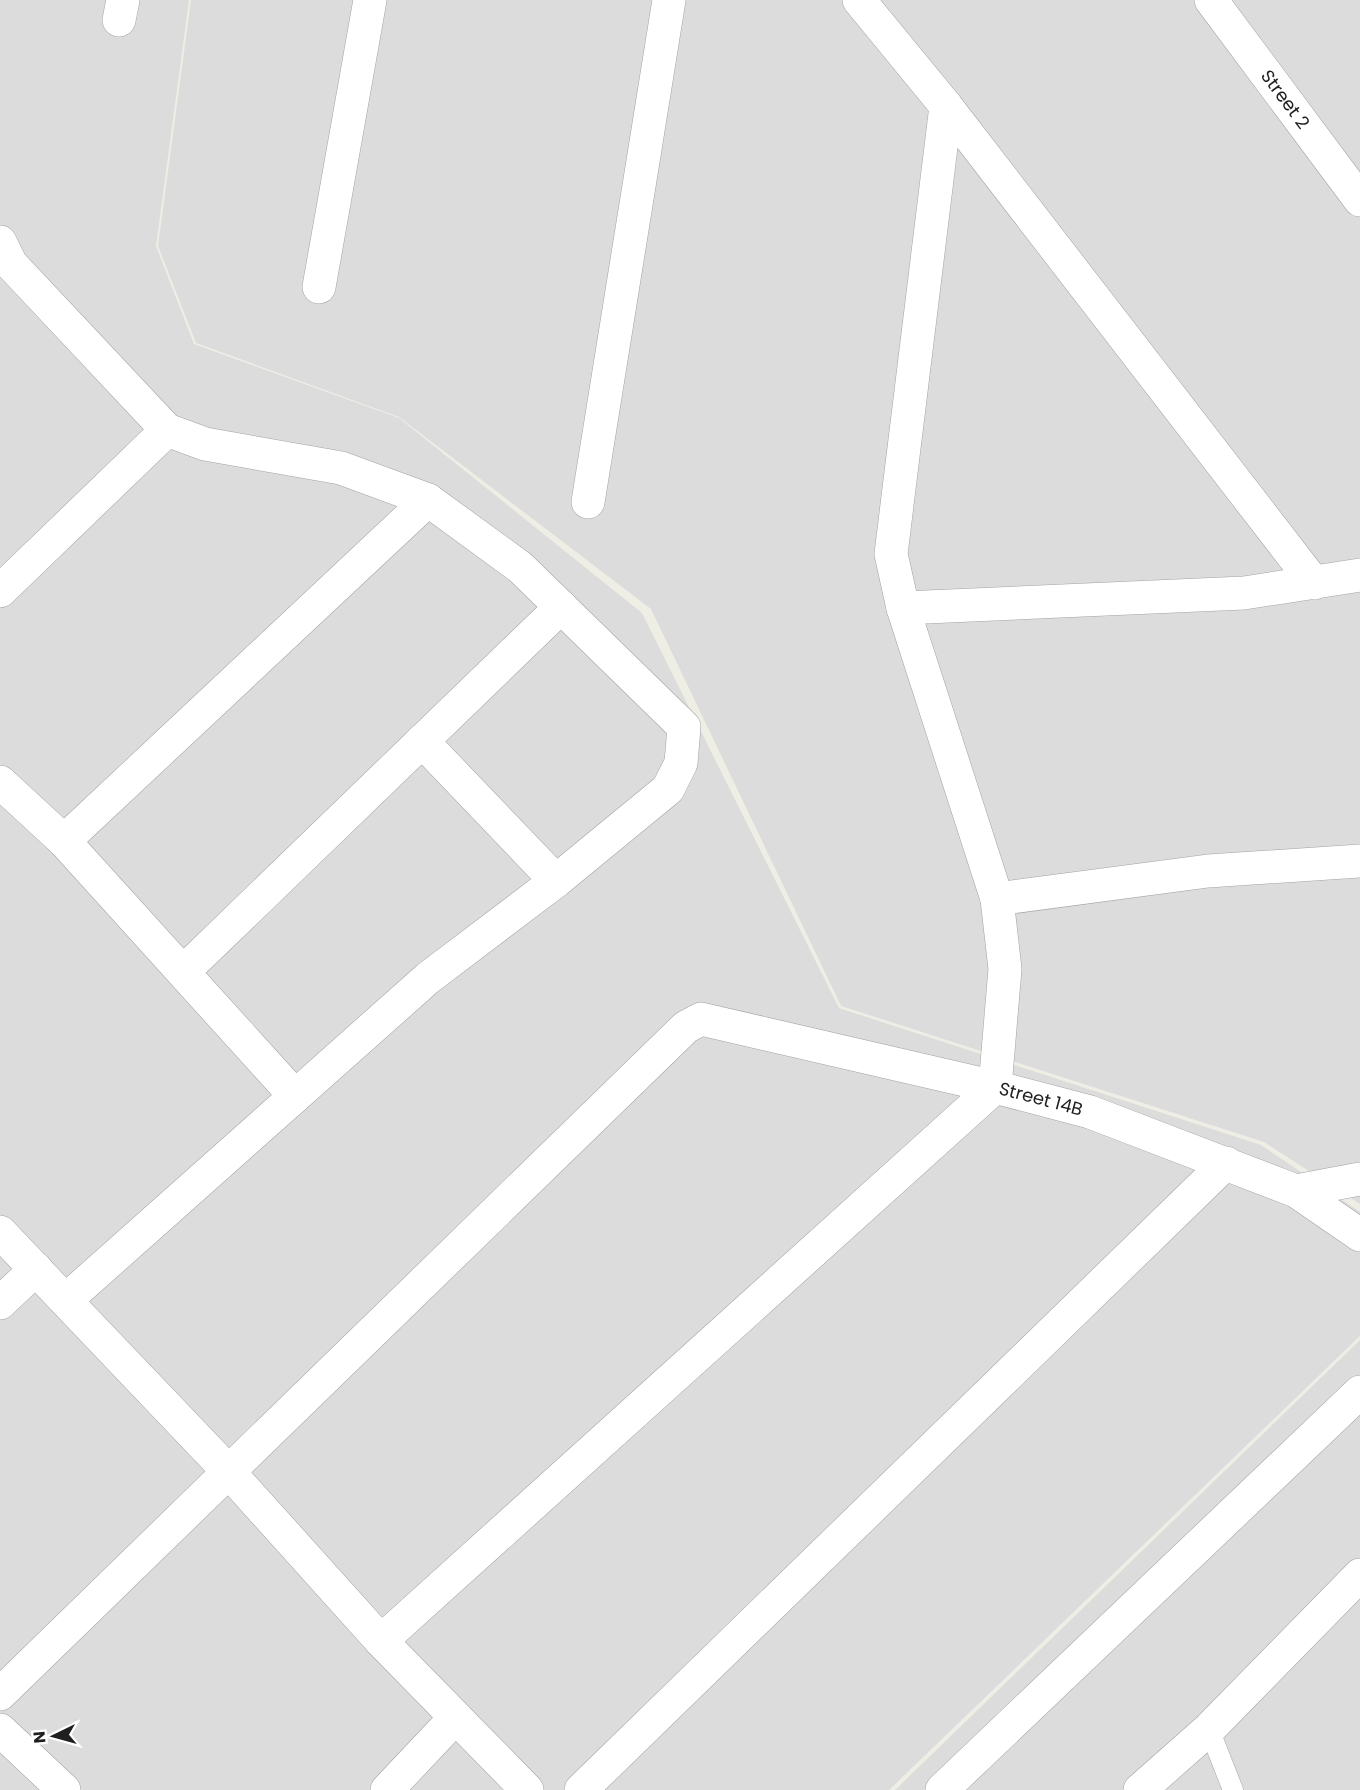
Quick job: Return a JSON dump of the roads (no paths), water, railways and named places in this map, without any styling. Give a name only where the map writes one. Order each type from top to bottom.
[{"type":"street","points":[[319,287],[370,0]]},
{"type":"street","points":[[588,502],[669,0]]},
{"type":"street","points":[[859,0],[946,106],[1314,582]]},
{"type":"street","name":"Street 2","points":[[1211,0],[1360,200]]},
{"type":"street","points":[[381,1641],[996,1087],[1005,969],[997,899],[903,608],[891,554],[946,106]]},
{"type":"street","points":[[4,260],[167,430],[205,444],[341,468],[428,500],[520,567],[684,727],[681,763],[668,789],[556,881],[428,978],[66,1300]]},
{"type":"street","points":[[0,591],[167,430]]},
{"type":"street","points":[[64,841],[428,500]]},
{"type":"street","points":[[903,608],[1244,594],[1360,575]]},
{"type":"street","points":[[183,972],[561,607]]},
{"type":"street","points":[[422,741],[556,881]]},
{"type":"street","points":[[0,782],[64,841],[296,1096]]},
{"type":"street","points":[[997,899],[1208,871],[1360,861]]},
{"type":"street","name":"Street 14B","points":[[228,1471],[686,1027],[701,1019],[996,1087],[1090,1112],[1296,1191],[1360,1235]]},
{"type":"street","points":[[581,1790],[1226,1163]]},
{"type":"street","points":[[1296,1191],[1360,1179]]},
{"type":"street","points":[[0,1232],[228,1471],[381,1641],[527,1790]]},
{"type":"street","points":[[0,1303],[36,1269]]},
{"type":"street","points":[[942,1790],[1360,1392]]},
{"type":"street","points":[[0,1694],[228,1471]]},
{"type":"street","points":[[1140,1790],[1209,1729],[1360,1575]]},
{"type":"street","points":[[387,1790],[455,1718]]},
{"type":"street","points":[[0,1730],[64,1790]]},
{"type":"lane","points":[[1209,1729],[1233,1790]]}]
